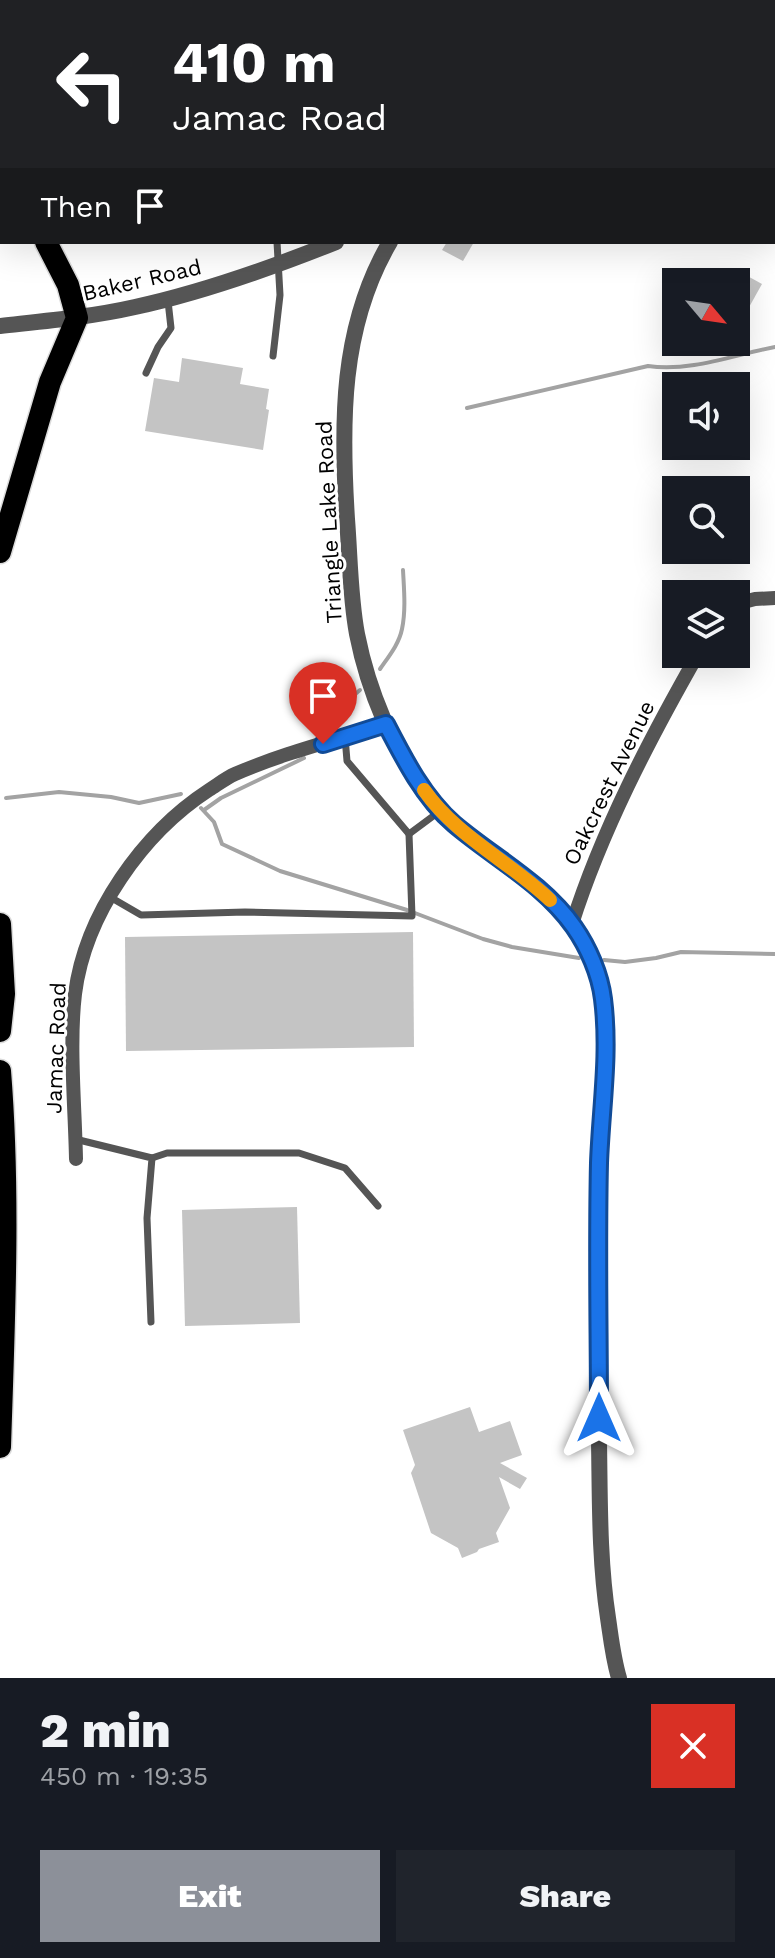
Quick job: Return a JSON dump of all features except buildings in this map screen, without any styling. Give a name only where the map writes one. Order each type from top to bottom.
[{"type":"highway","points":[[0,552],[50,382],[77,318],[68,285],[47,244]]},
{"type":"highway","points":[[0,924],[4,994],[0,1031]]},
{"type":"highway","points":[[0,1071],[6,1238],[0,1447]]},
{"type":"street","name":"Baker Road","points":[[0,326],[134,308],[278,265],[331,244]]},
{"type":"street","name":"Triangle Lake Road","points":[[389,244],[376,268],[355,325],[343,417],[347,522],[357,631],[366,673],[386,724],[427,794],[452,822],[547,897],[572,924],[593,963],[603,997],[606,1048],[599,1162],[598,1335],[602,1577],[614,1664],[619,1678]]},
{"type":"street","points":[[750,600],[775,598]]},
{"type":"street","name":"Oakcrest Avenue","points":[[572,924],[583,888],[629,783],[690,668]]},
{"type":"street","name":"Jamac Road","points":[[76,1159],[75,993],[84,955],[98,919],[140,852],[169,821],[233,775],[386,724]]},
{"type":"lane","points":[[273,356],[280,295],[277,244]]},
{"type":"lane","points":[[146,373],[171,328],[168,299]]},
{"type":"lane","points":[[110,897],[141,915],[245,912],[412,916],[409,834],[347,761],[345,737]]},
{"type":"lane","points":[[409,834],[441,810]]},
{"type":"lane","points":[[75,1139],[152,1158],[167,1153],[299,1153],[345,1168],[378,1206]]},
{"type":"lane","points":[[151,1322],[147,1218],[152,1158]]},
{"type":"waterway","points":[[467,408],[648,366],[696,365],[775,347]]},
{"type":"waterway","points":[[380,669],[396,645],[402,629],[403,570]]},
{"type":"waterway","points":[[314,729],[360,690]]},
{"type":"waterway","points":[[204,810],[221,798],[304,758]]},
{"type":"waterway","points":[[6,798],[59,792],[139,803],[181,794]]},
{"type":"waterway","points":[[201,808],[214,822],[222,844],[280,871],[407,910],[483,939],[579,958]]},
{"type":"waterway","points":[[604,960],[625,962],[681,952],[775,954]]},
{"type":"slow traffic","points":[[424,790],[452,822],[550,900]]},
{"type":"route","points":[[323,744],[386,724],[427,794],[452,822],[561,910],[580,936],[593,963],[603,997],[606,1048],[599,1162],[599,1418]]}]
